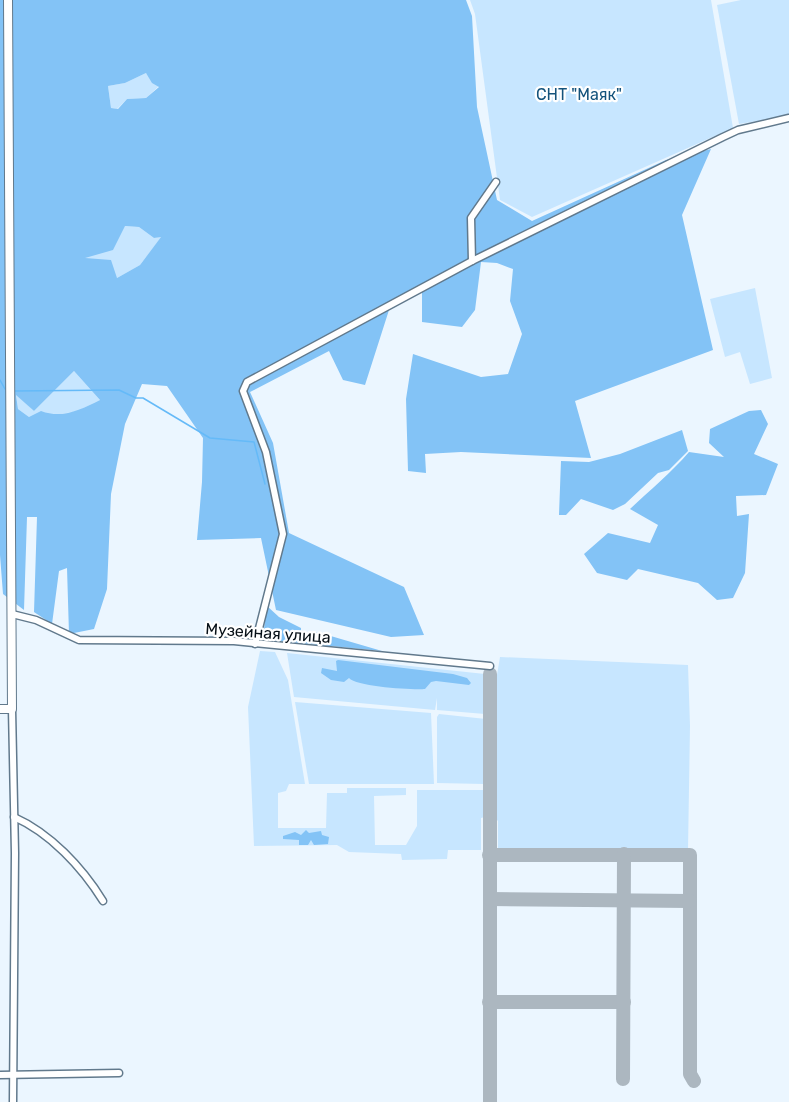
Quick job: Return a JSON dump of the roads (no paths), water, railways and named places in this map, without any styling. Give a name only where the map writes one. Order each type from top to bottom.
[{"type":"street","points":[[8,0],[14,816],[13,1102]]},
{"type":"street","points":[[255,644],[283,534],[266,452],[243,392],[247,382],[472,261],[723,137],[738,130],[789,118]]},
{"type":"street","points":[[472,261],[471,218],[496,182]]},
{"type":"street","name":"Музейная улица","points":[[12,614],[36,620],[80,640],[255,644],[490,666]]},
{"type":"street","points":[[0,710],[12,709]]},
{"type":"street","points":[[14,816],[52,841],[92,884],[103,901]]},
{"type":"street","points":[[0,1075],[118,1073]]},
{"type":"waterway","points":[[0,380],[5,389]]},
{"type":"waterway","points":[[14,391],[119,390],[136,398],[143,398],[210,438],[254,442],[265,484]]},
{"type":"park label","name":"СНТ \"Маяк\"","points":[[579,94]]}]
